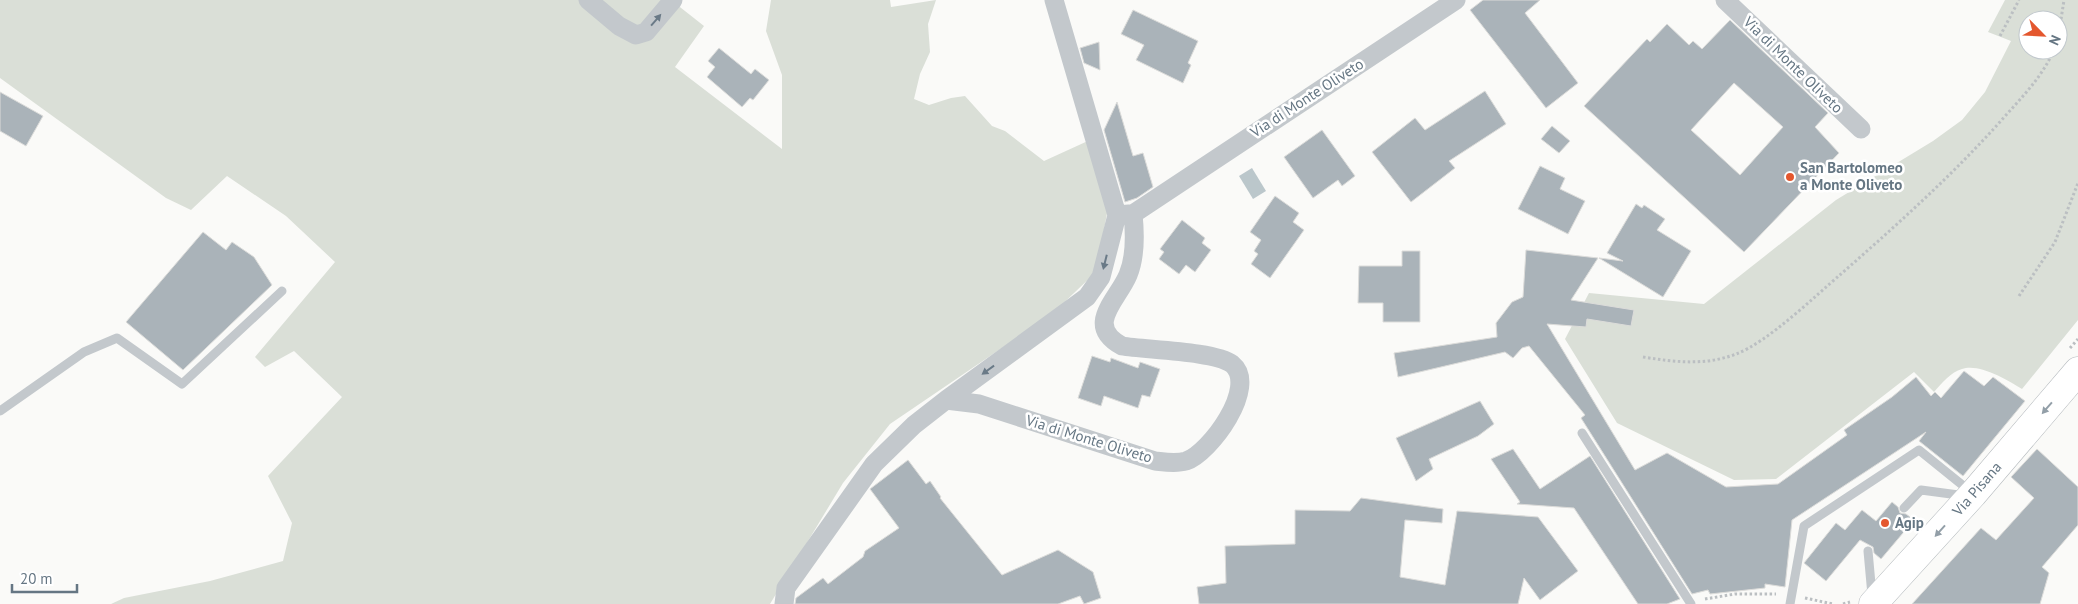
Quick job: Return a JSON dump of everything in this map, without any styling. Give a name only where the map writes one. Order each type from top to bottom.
[{"type":"main road","name":"Via Pisana","points":[[1873,604],[1972,495],[2078,371]]},
{"type":"street","points":[[588,0],[619,26],[636,35],[646,32],[673,0]]},
{"type":"street","name":"Via di Monte Oliveto","points":[[946,400],[979,404],[1155,461],[1173,462],[1186,461],[1204,451],[1219,431],[1237,398],[1240,381],[1235,368],[1220,359],[1122,346],[1108,337],[1104,320],[1109,305],[1128,274],[1134,241],[1054,0]]},
{"type":"street","name":"Via di Monte Oliveto","points":[[1125,214],[1456,0]]},
{"type":"street","name":"Via di Monte Oliveto","points":[[1725,0],[1861,129]]},
{"type":"street","points":[[784,604],[786,588],[874,464],[914,425],[1087,297],[1101,277],[1125,214]]},
{"type":"lane","points":[[0,411],[84,352],[117,338],[182,384],[282,291]]},
{"type":"lane","points":[[1582,434],[1691,603]]},
{"type":"lane","points":[[1790,600],[1804,526],[1919,450],[1972,495]]},
{"type":"lane","points":[[1904,508],[1921,490],[1972,495]]},
{"type":"lane","points":[[1868,551],[1873,604]]},
{"type":"path","points":[[2000,36],[2019,0]]},
{"type":"path","points":[[1643,357],[1695,363],[1718,360],[1754,345],[1814,298],[1946,178],[2028,91],[2042,74],[2049,60]]},
{"type":"path","points":[[2019,296],[2055,242],[2078,183]]},
{"type":"path","points":[[1691,603],[1735,594],[1833,604]]},
{"type":"shaded area","points":[[0,0],[671,0],[704,26],[675,67],[782,149],[782,75],[766,31],[771,0],[890,0],[891,7],[936,0],[928,24],[930,52],[920,74],[914,99],[929,105],[965,96],[992,126],[1005,131],[1044,161],[1090,140],[1109,203],[1096,272],[1052,314],[890,424],[843,483],[770,604],[111,604],[124,598],[210,581],[283,561],[292,523],[268,476],[342,397],[294,351],[265,367],[255,357],[335,262],[286,216],[227,176],[191,210],[166,198],[0,78]]},
{"type":"shaded area","points":[[2005,0],[2078,0],[2078,320],[2022,389],[1993,373],[1977,368],[1969,368],[1954,373],[1934,392],[1914,372],[1776,479],[1734,480],[1617,423],[1565,339],[1589,293],[1704,304],[1836,200],[1933,141],[1962,120],[1985,92],[2011,41],[1988,32]]},
{"type":"shaded area","points":[[1252,168],[1266,191],[1253,199],[1239,176]]},
{"type":"building","points":[[1483,0],[1540,0],[1525,13],[1578,83],[1546,108],[1470,10]]},
{"type":"building","points":[[1133,10],[1198,41],[1188,63],[1191,65],[1183,83],[1136,60],[1144,45],[1121,34]]},
{"type":"building","points":[[1730,20],[1828,113],[1815,127],[1839,153],[1744,252],[1584,106],[1647,39],[1650,42],[1667,24],[1689,45],[1693,41],[1702,49]],"holes":[[[1734,83],[1783,127],[1740,175],[1691,130]]]},
{"type":"building","points":[[1099,42],[1100,70],[1084,63],[1080,48]]},
{"type":"building","points":[[719,48],[751,74],[755,69],[769,80],[753,100],[750,98],[742,107],[707,77],[715,67],[708,61]]},
{"type":"building","points":[[1485,91],[1506,124],[1449,161],[1455,168],[1411,202],[1372,152],[1415,118],[1425,130]]},
{"type":"building","points":[[0,92],[43,116],[26,146],[0,131]]},
{"type":"building","points":[[1117,102],[1133,156],[1143,153],[1153,187],[1137,198],[1125,202],[1104,130]]},
{"type":"building","points":[[1552,126],[1570,141],[1559,153],[1541,139]]},
{"type":"building","points":[[1322,130],[1355,176],[1342,186],[1338,180],[1313,198],[1284,157]]},
{"type":"building","points":[[1540,166],[1565,178],[1560,189],[1585,201],[1568,234],[1518,209]]},
{"type":"building","points":[[1275,196],[1299,213],[1293,222],[1304,230],[1270,278],[1251,264],[1258,254],[1254,251],[1261,240],[1250,232]]},
{"type":"building","points":[[1636,204],[1642,208],[1644,205],[1665,219],[1657,230],[1691,251],[1663,297],[1599,258],[1623,261],[1607,253]]},
{"type":"building","points":[[1182,220],[1205,238],[1202,243],[1211,250],[1195,272],[1186,265],[1179,274],[1159,259],[1164,252],[1160,249]]},
{"type":"building","points":[[203,232],[226,250],[232,242],[254,257],[272,285],[183,370],[126,322]]},
{"type":"building","points":[[1526,250],[1598,258],[1571,300],[1634,310],[1631,326],[1587,319],[1586,327],[1547,324],[1635,470],[1667,453],[1726,487],[1778,484],[1847,435],[1844,430],[1892,397],[1916,377],[1931,396],[1935,392],[1941,398],[1964,371],[1984,386],[1993,377],[2025,401],[1963,476],[1919,441],[1926,432],[1792,520],[1785,587],[1765,584],[1765,588],[1710,594],[1708,590],[1692,594],[1581,418],[1585,415],[1529,346],[1522,348],[1513,358],[1505,352],[1398,377],[1394,353],[1497,337],[1496,323],[1512,302],[1523,297]]},
{"type":"building","points":[[1402,251],[1420,251],[1420,322],[1383,322],[1383,303],[1358,303],[1359,266],[1402,266]]},
{"type":"building","points":[[1092,356],[1110,362],[1111,358],[1138,368],[1140,362],[1160,369],[1150,397],[1142,395],[1138,408],[1104,396],[1101,406],[1078,398]]},
{"type":"building","points":[[1480,401],[1494,424],[1478,436],[1429,459],[1433,469],[1416,481],[1396,438]]},
{"type":"building","points":[[1513,449],[1540,489],[1590,456],[1680,599],[1667,604],[1638,604],[1574,508],[1517,504],[1520,502],[1491,459]]},
{"type":"building","points":[[2037,449],[2078,487],[2078,525],[2042,567],[2049,573],[2040,604],[1912,604],[1981,528],[1996,540],[2034,498],[2011,477]]},
{"type":"building","points":[[908,460],[926,484],[930,481],[940,498],[1002,575],[1058,550],[1093,572],[1101,598],[1084,604],[1080,596],[1058,604],[795,604],[796,598],[823,578],[828,584],[863,557],[865,551],[899,528],[870,489]]},
{"type":"building","points":[[1361,498],[1443,509],[1442,523],[1405,520],[1400,577],[1445,585],[1457,511],[1538,517],[1578,571],[1540,600],[1524,578],[1518,604],[1199,604],[1197,587],[1226,583],[1225,546],[1295,544],[1295,510],[1350,511]]},
{"type":"building","points":[[1892,502],[1898,507],[1900,513],[1906,514],[1914,520],[1881,559],[1874,553],[1873,547],[1860,540],[1826,581],[1804,563],[1836,523],[1845,530],[1862,510],[1876,521]]},
{"type":"place","name":"San Bartolomeo a Monte Oliveto","points":[[1790,177]]},
{"type":"place","name":"Agip","points":[[1885,523]]}]
